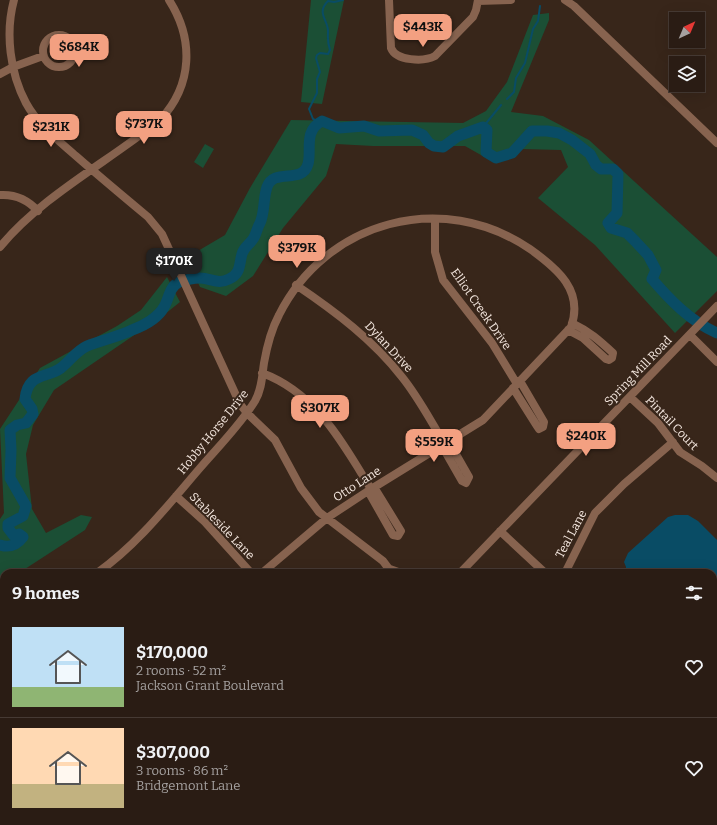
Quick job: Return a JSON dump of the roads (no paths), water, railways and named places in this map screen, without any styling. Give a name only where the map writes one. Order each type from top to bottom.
[{"type":"street","points":[[14,0],[10,30],[13,67],[20,89],[32,111],[49,133],[148,217],[162,234],[240,404],[247,413],[275,440],[309,501],[327,518],[363,545],[389,569]]},
{"type":"street","points":[[0,247],[18,228],[38,211],[160,120],[168,111],[178,96],[183,80],[186,48],[181,21],[169,0]]},
{"type":"street","points":[[389,0],[391,48],[394,55],[402,58],[429,58],[435,56],[473,17],[478,0],[511,0]]},
{"type":"street","points":[[565,0],[574,6],[717,143]]},
{"type":"street","points":[[56,34],[67,37],[74,45],[75,56],[64,66],[54,66],[46,60],[44,56],[44,45],[47,40],[56,34]]},
{"type":"street","points":[[0,74],[13,67],[44,56]]},
{"type":"street","points":[[0,195],[13,195],[21,198],[38,211]]},
{"type":"street","name":"Hobby Horse Drive","points":[[103,569],[142,534],[247,413],[260,390],[266,350],[274,325],[296,285],[323,257],[358,234],[404,220],[462,222],[496,231],[522,244],[539,256],[569,286],[575,301],[576,309],[570,327]]},
{"type":"street","name":"Elliot Creek Drive","points":[[435,220],[435,252],[443,280],[492,343],[517,384],[544,422],[543,427],[539,429],[537,426],[517,384]]},
{"type":"street","name":"Dylan Drive","points":[[296,285],[341,316],[371,342],[390,362],[414,394],[445,444]]},
{"type":"street","name":"Spring Mill Road","points":[[464,569],[717,306]]},
{"type":"street","points":[[570,327],[588,331],[613,353],[612,358],[606,359],[570,327]]},
{"type":"street","name":"Otto Lane","points":[[267,569],[327,518],[483,420],[570,327]]},
{"type":"street","points":[[690,335],[717,362]]},
{"type":"street","points":[[262,373],[290,386],[318,412],[340,439],[371,489],[401,531],[398,536],[393,535],[371,489]]},
{"type":"street","name":"Pintail Court","points":[[630,397],[658,423],[672,442],[687,458],[702,466],[717,478]]},
{"type":"street","name":"Teal Lane","points":[[567,569],[595,513],[624,484],[672,442]]},
{"type":"street","name":"Stableside Lane","points":[[176,496],[205,522],[247,569]]},
{"type":"street","points":[[500,531],[541,569]]},
{"type":"water","points":[[675,515],[688,515],[698,521],[717,540],[717,569],[626,569],[624,562],[628,553],[668,517]]},
{"type":"waterway","points":[[319,122],[313,119],[309,109],[317,93],[317,79],[320,72],[316,58],[317,55],[320,53],[328,54],[330,50],[328,42],[328,27],[323,9],[328,1],[334,2],[343,0]]},
{"type":"waterway","points":[[507,99],[514,92],[516,78],[525,63],[533,29],[538,21],[540,6]]},
{"type":"waterway","points":[[483,127],[501,105]]},
{"type":"waterway","points":[[0,545],[13,545],[23,537],[19,534],[14,536],[8,528],[8,524],[23,516],[26,506],[10,478],[10,430],[17,425],[26,423],[33,414],[32,409],[25,399],[30,384],[34,380],[61,368],[83,348],[127,332],[150,321],[161,311],[166,304],[171,290],[179,282],[200,278],[225,281],[233,277],[238,272],[243,252],[254,237],[262,219],[267,187],[271,181],[276,178],[300,174],[305,170],[309,159],[310,135],[316,125],[322,121],[339,128],[364,126],[379,131],[412,130],[423,135],[429,143],[434,146],[443,147],[458,136],[483,127],[487,130],[486,152],[496,158],[512,153],[532,131],[559,133],[572,140],[590,154],[596,165],[601,169],[613,169],[618,174],[617,213],[608,223],[611,228],[627,233],[648,255],[656,270],[652,279],[673,302],[689,316],[717,333]]}]
